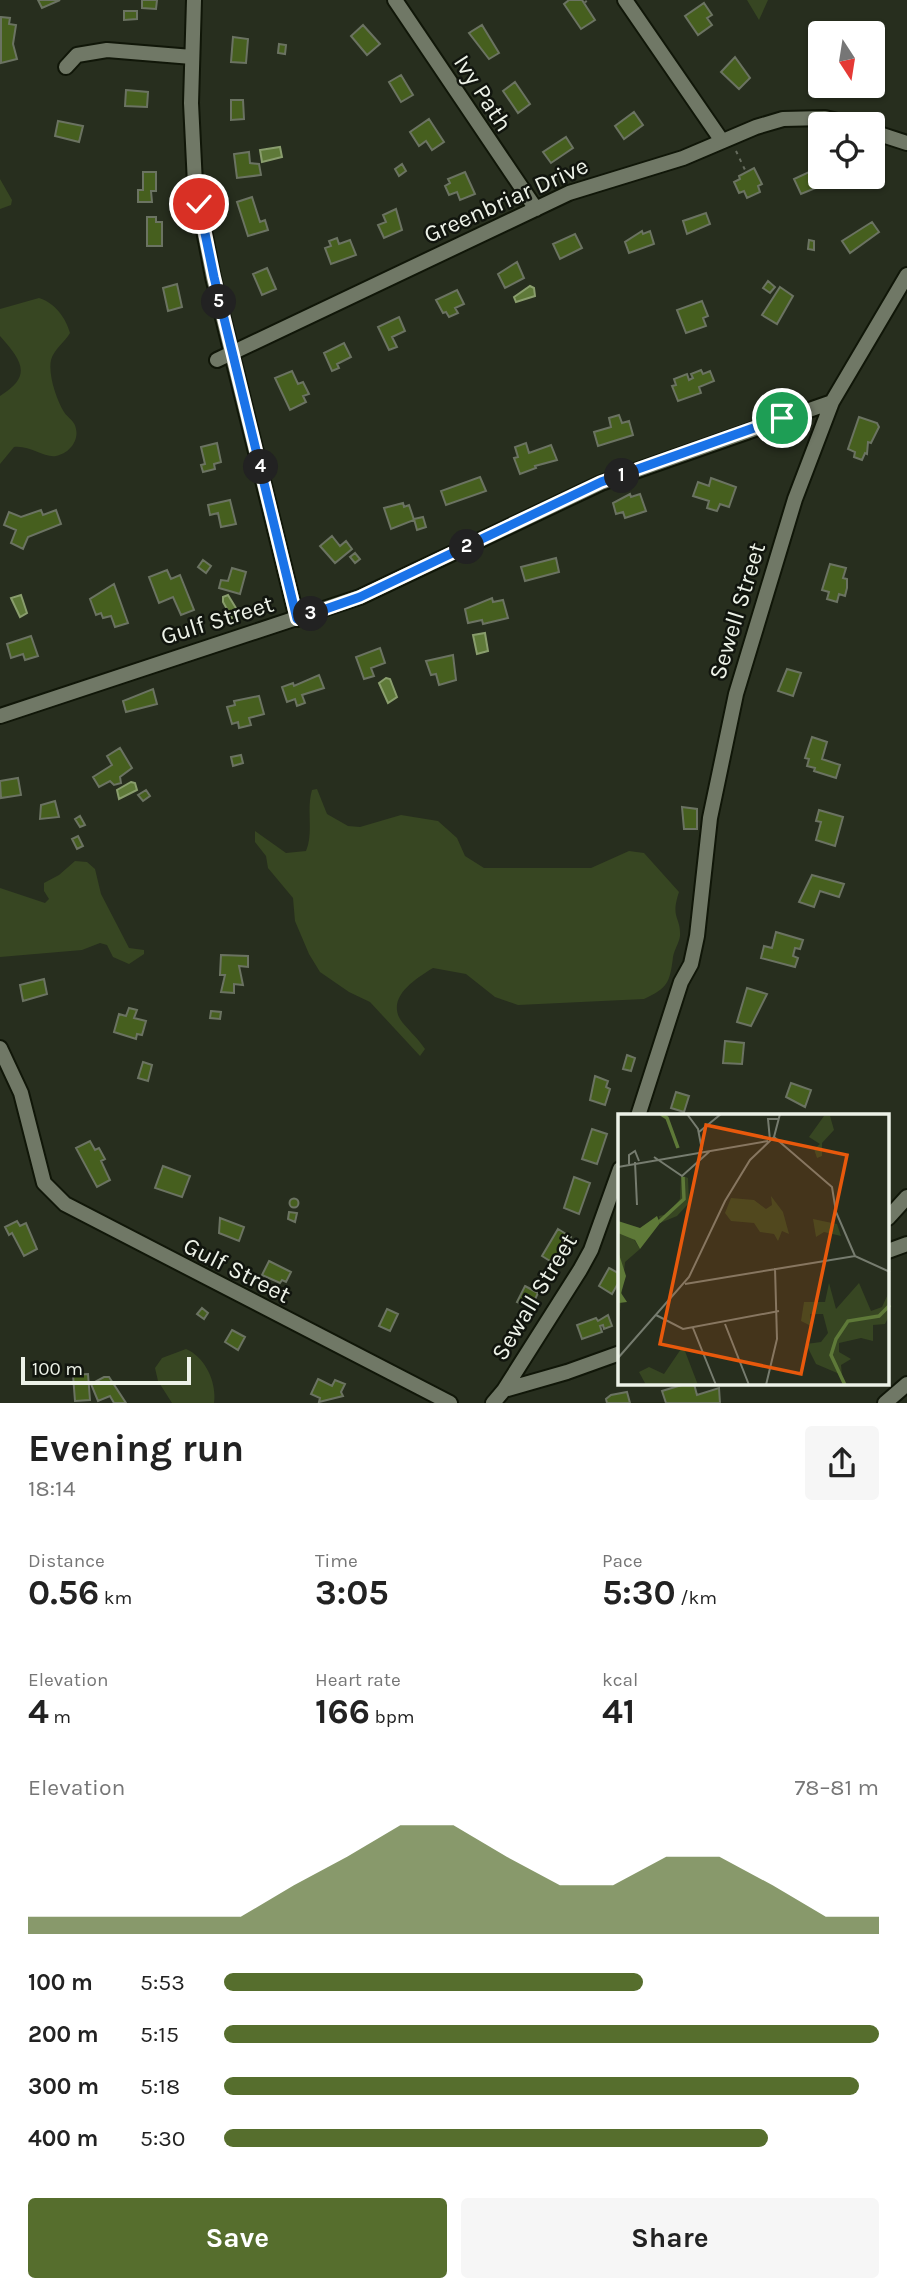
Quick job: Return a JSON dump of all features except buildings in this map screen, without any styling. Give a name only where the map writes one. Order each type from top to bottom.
[{"type":"street","points":[[194,0],[192,146],[195,184],[231,352],[297,619]]},
{"type":"street","name":"Ivy Path","points":[[395,0],[536,209]]},
{"type":"street","points":[[625,0],[729,145]]},
{"type":"street","points":[[66,67],[77,55],[107,50],[192,57]]},
{"type":"street","name":"Greenbriar Drive","points":[[217,360],[569,193],[729,145],[783,119],[808,118]]},
{"type":"street","points":[[885,136],[907,143]]},
{"type":"street","name":"Sewell Street","points":[[639,1114],[681,982],[691,964],[697,936],[710,818],[736,694],[795,499],[832,402],[907,275]]},
{"type":"street","name":"Gulf Street","points":[[0,716],[127,672],[223,645],[360,597],[601,482],[832,402]]},
{"type":"street","name":"Gulf Street","points":[[0,1048],[21,1093],[44,1183],[65,1204],[450,1403]]},
{"type":"street","name":"Sewall Street","points":[[493,1403],[505,1390],[591,1250],[618,1175]]},
{"type":"street","points":[[890,1216],[907,1197]]},
{"type":"street","points":[[505,1390],[568,1372],[618,1354]]},
{"type":"street","points":[[885,1403],[907,1384]]},
{"type":"path","points":[[584,3],[588,0]]},
{"type":"path","points":[[729,145],[746,172]]},
{"type":"shaded area","points":[[747,0],[768,0],[759,20]]},
{"type":"shaded area","points":[[280,147],[282,157],[262,162],[260,150]]},
{"type":"shaded area","points":[[0,179],[12,200],[11,205],[0,209]]},
{"type":"shaded area","points":[[530,286],[534,288],[535,296],[516,302],[514,297]]},
{"type":"shaded area","points":[[39,298],[50,303],[59,312],[70,333],[52,356],[51,372],[61,407],[75,426],[76,438],[68,450],[56,456],[14,447],[0,464],[0,396],[17,382],[21,368],[14,353],[0,336],[0,309]]},
{"type":"shaded area","points":[[21,595],[27,613],[20,617],[11,598]]},
{"type":"shaded area","points":[[228,595],[239,613],[232,618],[223,602],[223,597]]},
{"type":"shaded area","points":[[485,633],[488,651],[477,654],[473,635]]},
{"type":"shaded area","points":[[386,678],[390,679],[397,697],[388,703],[379,683]]},
{"type":"shaded area","points":[[131,782],[135,783],[137,790],[119,799],[117,790]]},
{"type":"shaded area","points":[[317,789],[327,814],[348,826],[360,827],[401,815],[438,821],[457,838],[465,856],[484,868],[591,868],[629,851],[644,853],[679,892],[675,907],[680,936],[666,983],[644,999],[518,1005],[495,997],[466,974],[433,968],[406,989],[397,1003],[400,1019],[425,1049],[420,1056],[370,1002],[349,992],[320,972],[295,921],[293,898],[268,868],[266,856],[255,842],[255,831],[286,853],[306,851],[310,798],[312,790]]},
{"type":"shaded area","points":[[75,861],[87,862],[95,869],[101,894],[129,948],[144,950],[144,954],[129,964],[113,957],[107,945],[100,943],[82,950],[0,957],[0,888],[45,903],[49,899],[44,891],[44,883],[59,875]]},
{"type":"shaded area","points":[[186,1349],[199,1358],[208,1371],[214,1387],[214,1403],[172,1403],[158,1381],[155,1368],[162,1358]]},
{"type":"route","points":[[199,204],[231,352],[297,619],[360,597],[601,482],[782,418]]}]
